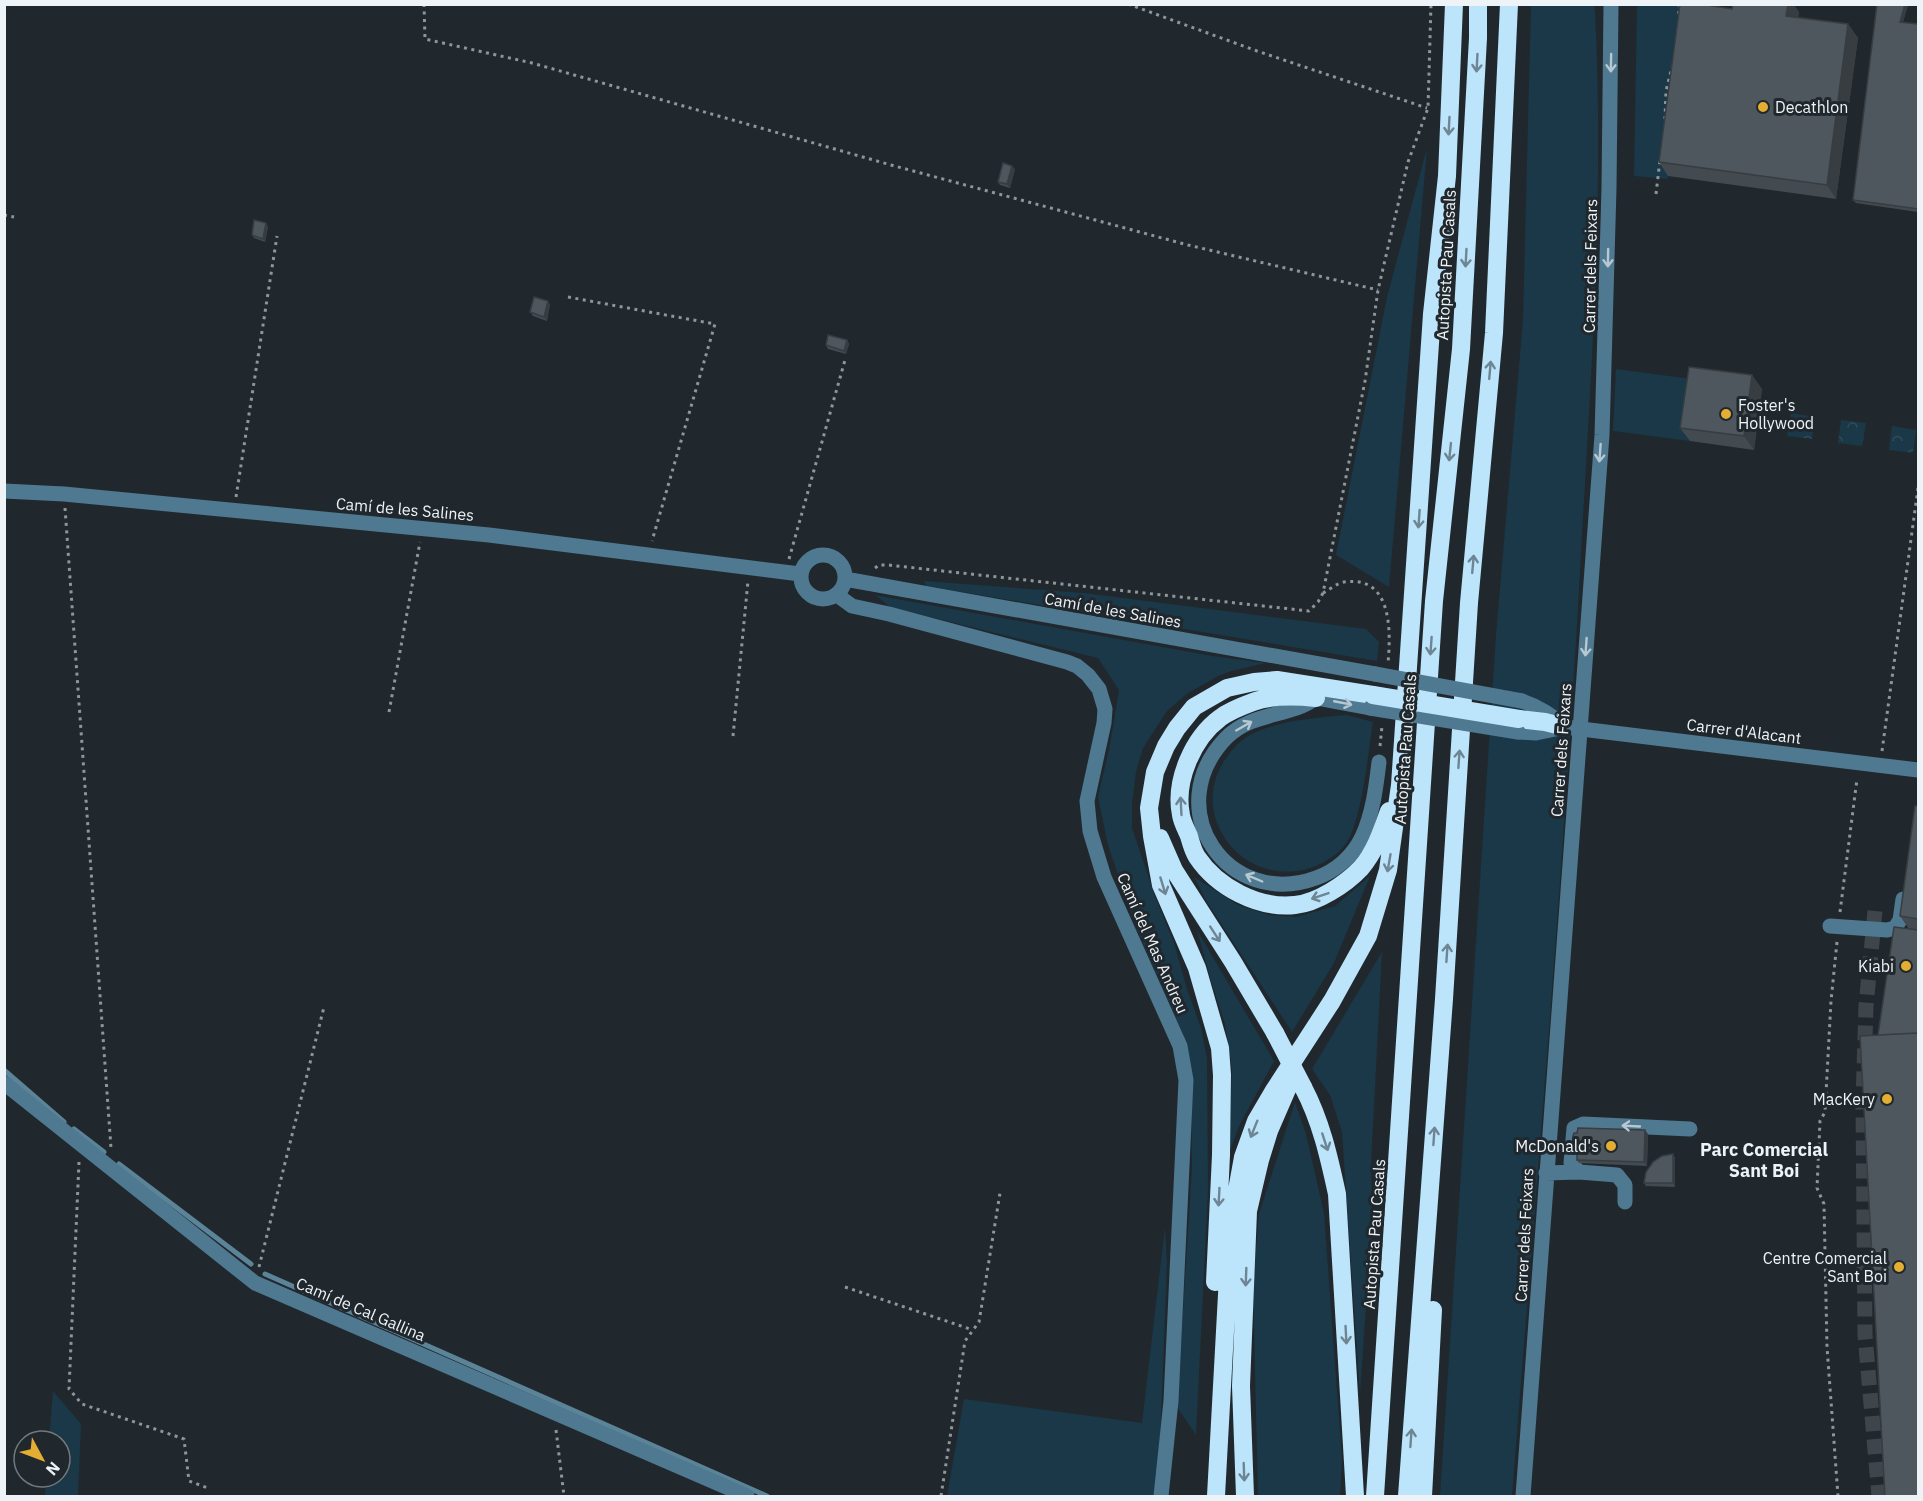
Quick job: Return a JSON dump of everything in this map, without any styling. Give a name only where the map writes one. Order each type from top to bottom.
[{"type":"highway","points":[[1216,1497],[1229,1258],[1234,1201],[1243,1157],[1256,1121],[1332,1001],[1368,936],[1388,870],[1400,785],[1432,314],[1447,176],[1454,4]]},
{"type":"highway","name":"Autopista Pau Casals","points":[[1375,1497],[1434,601],[1461,349],[1478,4]]},
{"type":"highway","points":[[1407,1497],[1430,1194],[1469,603],[1494,333],[1509,4]]},
{"type":"highway","points":[[1209,1497],[1222,1075],[1220,1048],[1197,968],[1161,885],[1152,836],[1149,808],[1155,772],[1166,746],[1194,707],[1227,688],[1277,680],[1372,702],[1520,717],[1565,728]]},
{"type":"highway","points":[[1316,698],[1296,696],[1262,699],[1220,718],[1203,735],[1184,773],[1180,794],[1181,815],[1196,857],[1224,885],[1252,900],[1295,905],[1330,893],[1361,868],[1376,846],[1400,785]]},
{"type":"highway","points":[[1149,808],[1161,843],[1174,870],[1275,1033],[1312,1105],[1327,1147],[1337,1194],[1354,1497]]},
{"type":"highway","points":[[1245,1497],[1241,1386],[1248,1211],[1266,1141],[1306,1040]]},
{"type":"highway","points":[[1423,1497],[1433,1294],[1430,1194]]},
{"type":"street","name":"Carrer dels Feixars","points":[[1523,1497],[1602,435],[1610,188],[1611,4]]},
{"type":"street","name":"Camí de les Salines","points":[[4,491],[64,494],[423,528],[793,573]]},
{"type":"street","points":[[821,554],[829,555],[842,565],[845,579],[837,595],[830,598],[815,598],[804,589],[793,573],[807,561],[821,554]]},
{"type":"street","name":"Camí de les Salines","points":[[845,579],[1375,674],[1520,717]]},
{"type":"street","name":"Camí del Mas Andreu","points":[[837,595],[852,606],[972,635],[1077,666],[1099,689],[1105,709],[1087,801],[1090,831],[1104,877],[1180,1046],[1186,1080],[1171,1401],[1161,1497]]},
{"type":"street","points":[[1372,702],[1316,698],[1306,705],[1245,724],[1228,736],[1206,765],[1199,785],[1198,806],[1202,829],[1211,847],[1240,872],[1260,881],[1286,885],[1310,881],[1329,874],[1348,858],[1362,837],[1371,812],[1379,762]]},
{"type":"street","name":"Carrer d'Alacant","points":[[1565,728],[1918,770]]},
{"type":"street","points":[[1834,927],[1887,930],[1895,928],[1900,920],[1905,884]]},
{"type":"street","name":"Camí de Cal Gallina","points":[[4,1083],[255,1283],[747,1497]]},
{"type":"street","points":[[1579,1172],[1571,1163],[1574,1128],[1583,1124],[1690,1129]]},
{"type":"street","points":[[1546,1173],[1579,1172],[1617,1175],[1625,1185],[1625,1202]]},
{"type":"path","points":[[424,4],[425,39],[531,63],[891,165],[1188,245],[1378,290]]},
{"type":"path","points":[[1128,4],[1257,51],[1428,108]]},
{"type":"path","points":[[865,584],[869,573],[879,566],[888,565],[1309,611],[1318,602],[1323,593],[1365,381],[1378,290],[1408,162],[1428,108],[1431,4]]},
{"type":"path","points":[[1679,4],[1679,17]]},
{"type":"path","points":[[1665,121],[1666,91],[1673,62]]},
{"type":"path","points":[[1656,194],[1661,156]]},
{"type":"path","points":[[4,215],[14,217]]},
{"type":"path","points":[[234,510],[277,236]]},
{"type":"path","points":[[568,297],[715,324],[648,555]]},
{"type":"path","points":[[793,573],[845,360]]},
{"type":"path","points":[[1882,751],[1918,488]]},
{"type":"path","points":[[64,494],[112,1169]]},
{"type":"path","points":[[389,712],[423,528]]},
{"type":"path","points":[[733,736],[749,567]]},
{"type":"path","points":[[1323,593],[1342,582],[1362,584],[1379,593],[1388,614],[1388,664]]},
{"type":"path","points":[[1379,762],[1383,718]]},
{"type":"path","points":[[1838,1497],[1827,1347],[1824,1204],[1817,1188],[1820,1121],[1826,1112],[1834,927],[1858,771]]},
{"type":"path","points":[[255,1283],[324,1007]]},
{"type":"path","points":[[79,1143],[69,1389],[82,1404],[184,1439],[189,1480],[208,1488]]},
{"type":"path","points":[[941,1497],[965,1341],[979,1322],[1000,1193]]},
{"type":"path","points":[[845,1287],[973,1330]]},
{"type":"path","points":[[554,1412],[564,1497]]},
{"type":"green space","points":[[1531,5],[1594,5],[1595,12],[1598,143],[1596,274],[1575,655],[1550,1016],[1512,1496],[1440,1496],[1496,635],[1523,320]]},
{"type":"green space","points":[[1637,5],[1691,5],[1668,179],[1634,176]]},
{"type":"green space","points":[[1427,148],[1389,587],[1336,555],[1387,297]]},
{"type":"green space","points":[[1616,369],[1699,380],[1690,441],[1613,431]]},
{"type":"green space","points":[[1791,413],[1815,417],[1812,439],[1787,436]]},
{"type":"green space","points":[[1841,420],[1866,423],[1862,446],[1838,443]]},
{"type":"green space","points":[[1892,426],[1916,430],[1913,453],[1889,450]]},
{"type":"green space","points":[[924,581],[1084,593],[1366,629],[1379,642],[1377,661],[926,586]]},
{"type":"green space","points":[[875,595],[1212,656],[1266,663],[1218,676],[1188,693],[1167,711],[1143,748],[1136,772],[1132,804],[1132,828],[1156,899],[1174,943],[1201,1028],[1207,1059],[1208,1191],[1196,1435],[1177,1407],[1192,1168],[1191,1066],[1183,1034],[1136,928],[1108,845],[1098,797],[1119,690],[1098,658],[890,607]]},
{"type":"green space","points":[[1347,715],[1373,722],[1360,804],[1351,835],[1345,845],[1324,862],[1298,871],[1275,871],[1254,864],[1237,853],[1224,837],[1215,818],[1213,798],[1216,777],[1232,750],[1250,735],[1273,726],[1297,720]]},
{"type":"green space","points":[[1370,876],[1334,963],[1292,1032],[1207,902],[1194,877],[1238,905],[1269,915],[1296,917],[1335,906]]},
{"type":"green space","points":[[1197,930],[1274,1061],[1239,1126],[1229,1153],[1232,1069],[1225,1024]]},
{"type":"green space","points":[[1382,952],[1371,1164],[1372,1218],[1360,1394],[1342,1132],[1330,1095],[1312,1069]]},
{"type":"green space","points":[[1295,1102],[1306,1134],[1324,1213],[1342,1460],[1340,1496],[1258,1496],[1253,1285],[1259,1214]]},
{"type":"green space","points":[[1165,1227],[1167,1264],[1158,1496],[947,1496],[964,1399],[1142,1423]]},
{"type":"green space","points":[[53,1391],[81,1424],[78,1496],[45,1496],[45,1489],[72,1489],[72,1429],[50,1429]]},
{"type":"building","name":"Decathlon","points":[[1680,4],[1700,4],[1732,9],[1733,4],[1788,4],[1786,16],[1848,24],[1827,185],[1659,162]]},
{"type":"building","points":[[1877,4],[1905,4],[1900,22],[1918,24],[1918,209],[1853,200]]},
{"type":"building","points":[[1003,163],[1012,166],[1007,184],[998,182]]},
{"type":"building","points":[[254,220],[266,223],[263,239],[252,235]]},
{"type":"building","points":[[534,297],[548,301],[544,317],[530,312]]},
{"type":"building","points":[[828,335],[847,340],[844,351],[826,345]]},
{"type":"building","name":"Foster's Hollywood","points":[[1689,367],[1752,375],[1744,436],[1680,428]]},
{"type":"building","points":[[1915,806],[1918,806],[1918,919],[1900,916]]},
{"type":"building","name":"Kiabi","points":[[1894,927],[1918,930],[1918,1033],[1878,1035]]},
{"type":"building","name":"Centre Comercial Sant Boi","points":[[1918,1033],[1918,1497],[1885,1497],[1860,1036]]},
{"type":"building","name":"McDonald's","points":[[1578,1128],[1645,1130],[1644,1162],[1577,1160],[1577,1148],[1573,1148],[1573,1136],[1577,1133]]},
{"type":"building","points":[[1673,1154],[1673,1183],[1644,1183],[1646,1172],[1653,1162],[1662,1156]]},
{"type":"waterway","points":[[4,1070],[64,1122]]},
{"type":"waterway","points":[[74,1129],[104,1152]]},
{"type":"waterway","points":[[119,1164],[251,1264]]},
{"type":"waterway","points":[[265,1274],[767,1496]]},
{"type":"tunnel","points":[[1875,911],[1866,1006],[1863,1103],[1865,1335],[1879,1496]]},
{"type":"place","name":"Decathlon","points":[[1763,107]]},
{"type":"place","name":"Foster's Hollywood","points":[[1726,414]]},
{"type":"place","name":"Kiabi","points":[[1906,966]]},
{"type":"place","name":"MacKery","points":[[1887,1099]]},
{"type":"place","name":"McDonald's","points":[[1611,1146]]},
{"type":"place","name":"Centre Comercial Sant Boi","points":[[1899,1267]]},
{"type":"district","name":"Parc Comercial Sant Boi","points":[[1764,1159]]}]
